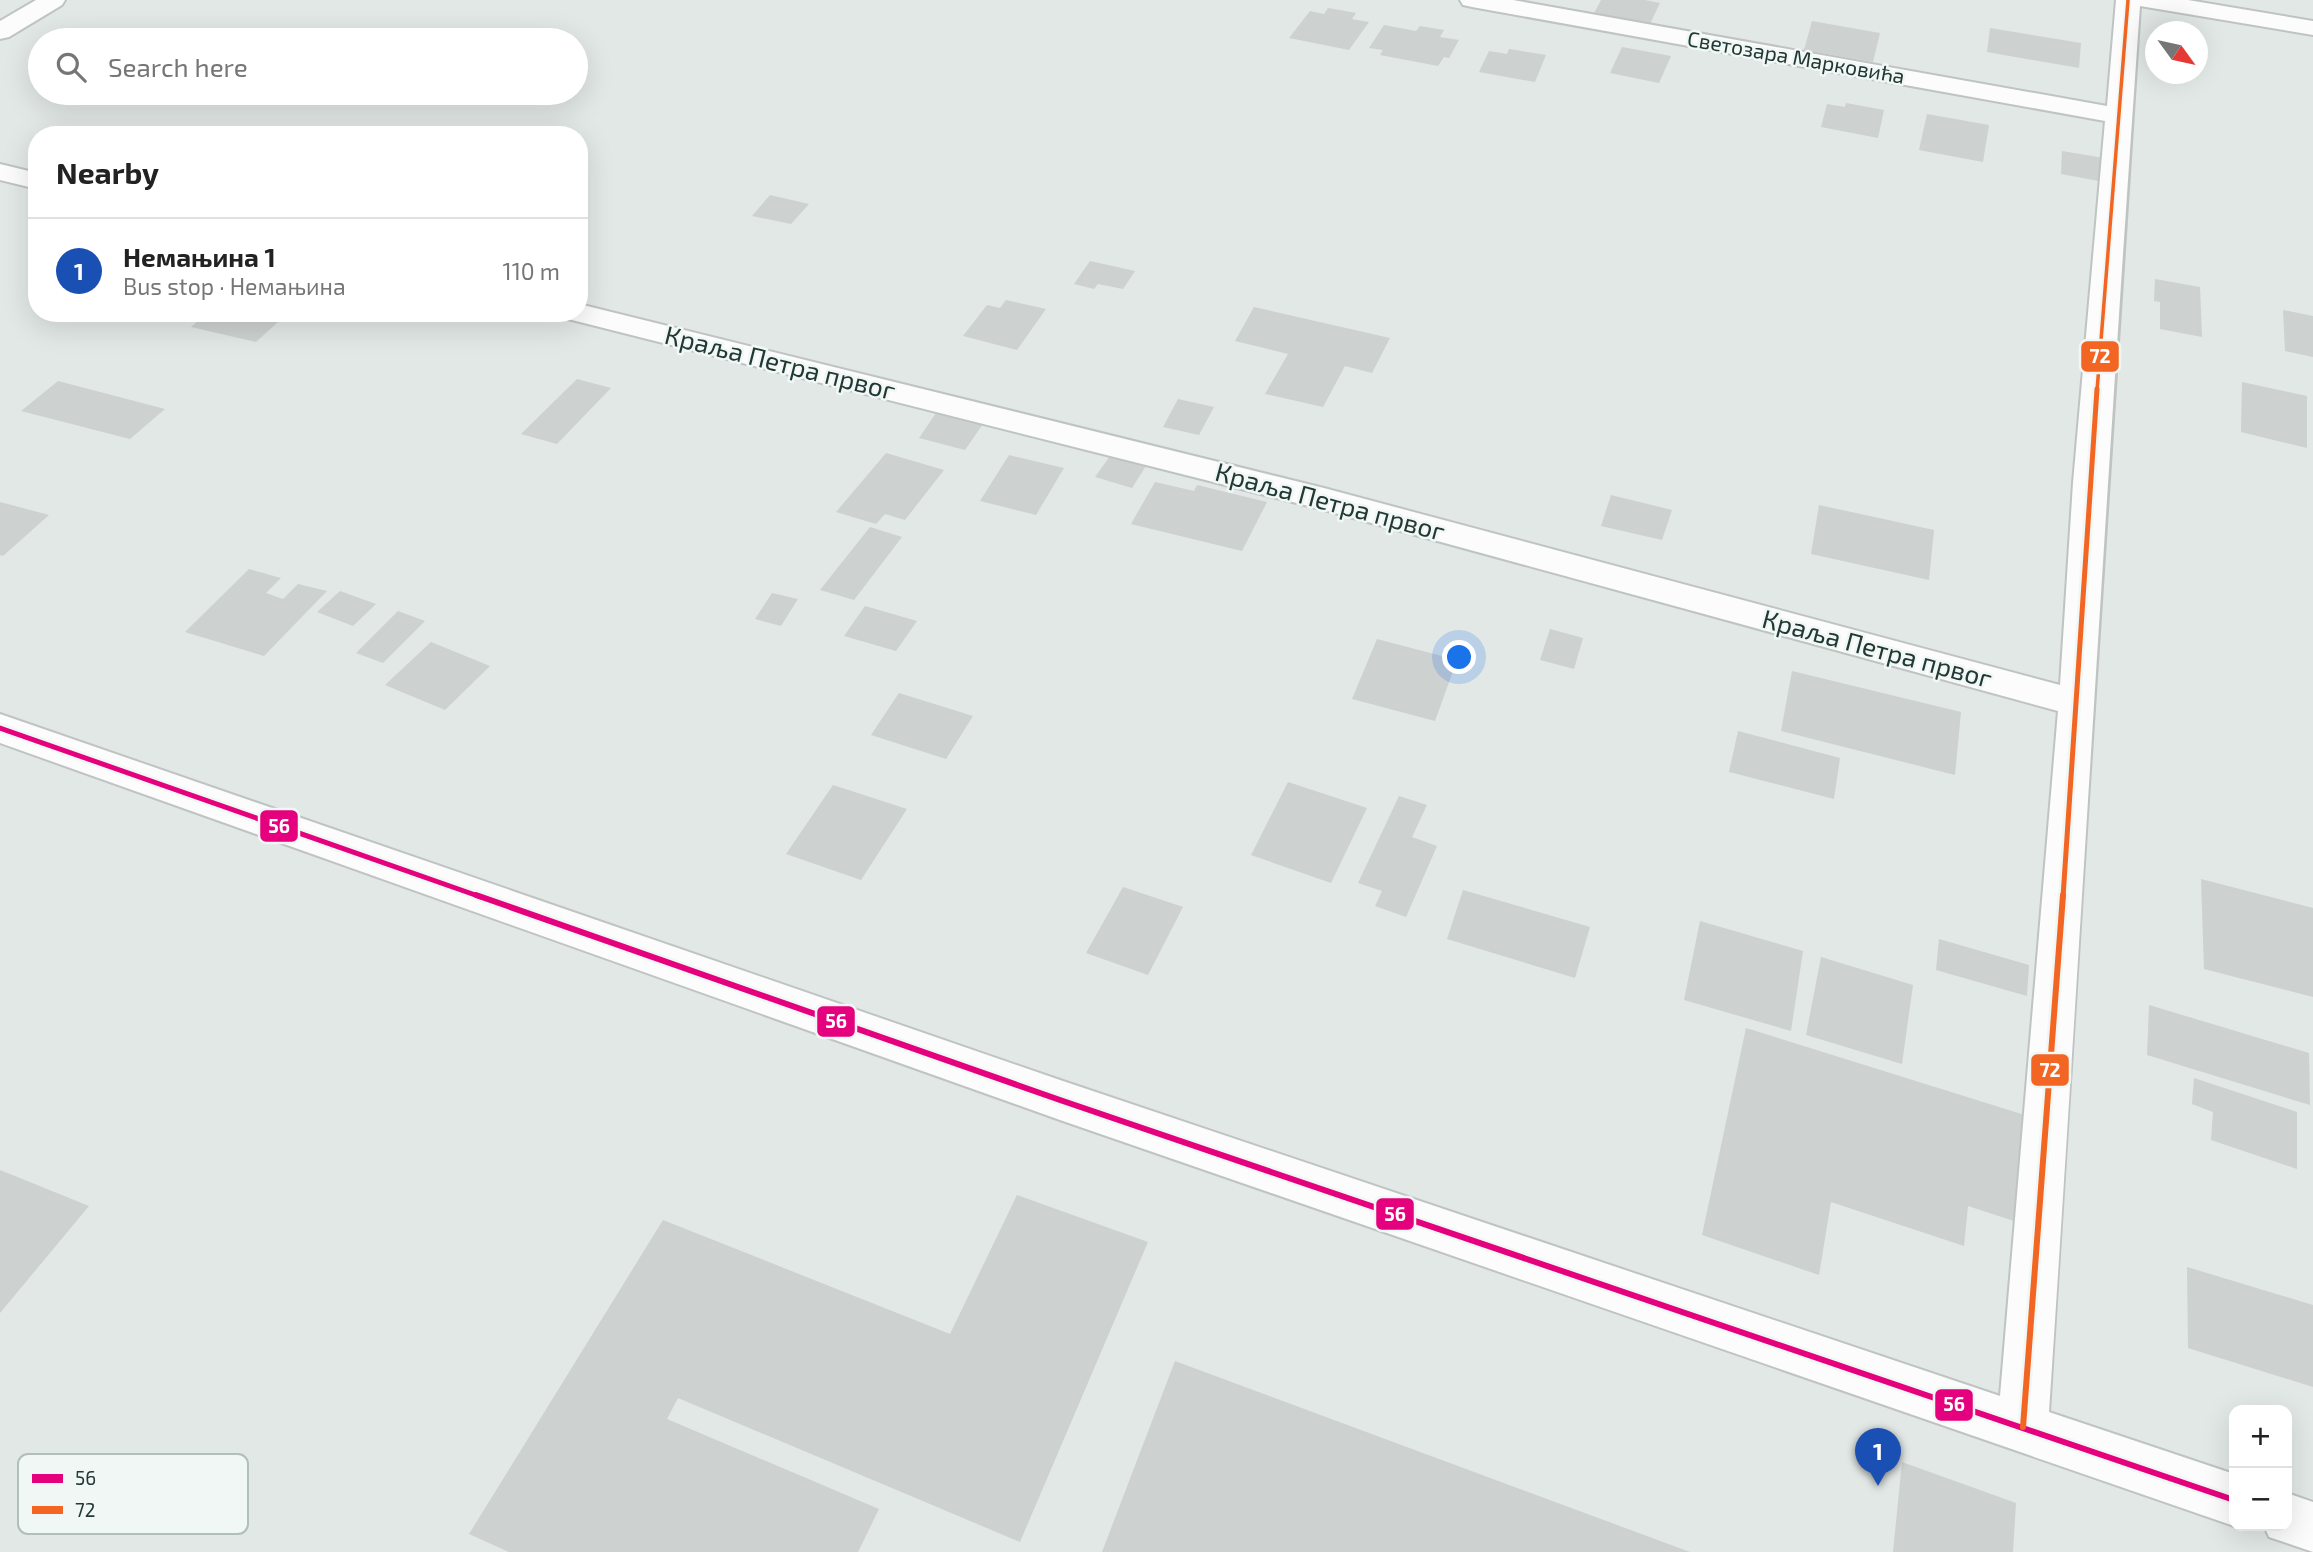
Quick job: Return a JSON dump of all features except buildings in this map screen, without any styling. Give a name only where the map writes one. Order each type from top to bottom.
[{"type":"street","points":[[0,32],[53,0]]},
{"type":"street","name":"Светозара Марковића","points":[[1472,0],[2120,116]]},
{"type":"street","points":[[2023,1427],[2077,703],[2090,483],[2128,0]]},
{"type":"street","points":[[2144,0],[2313,28]]},
{"type":"street","points":[[0,172],[28,179]]},
{"type":"street","name":"Краља Петра првог","points":[[588,315],[1324,499],[2077,703]]},
{"type":"street","points":[[0,728],[1060,1100],[2229,1498]]},
{"type":"street","points":[[2292,1520],[2313,1528]]},
{"type":"transit line","name":"72","points":[[2023,1427],[2077,703],[2090,483],[2128,0]]},
{"type":"transit line","name":"56","points":[[0,728],[1060,1100],[2229,1498]]},
{"type":"place","name":"Немањина 1","points":[[1878,1486]]}]
